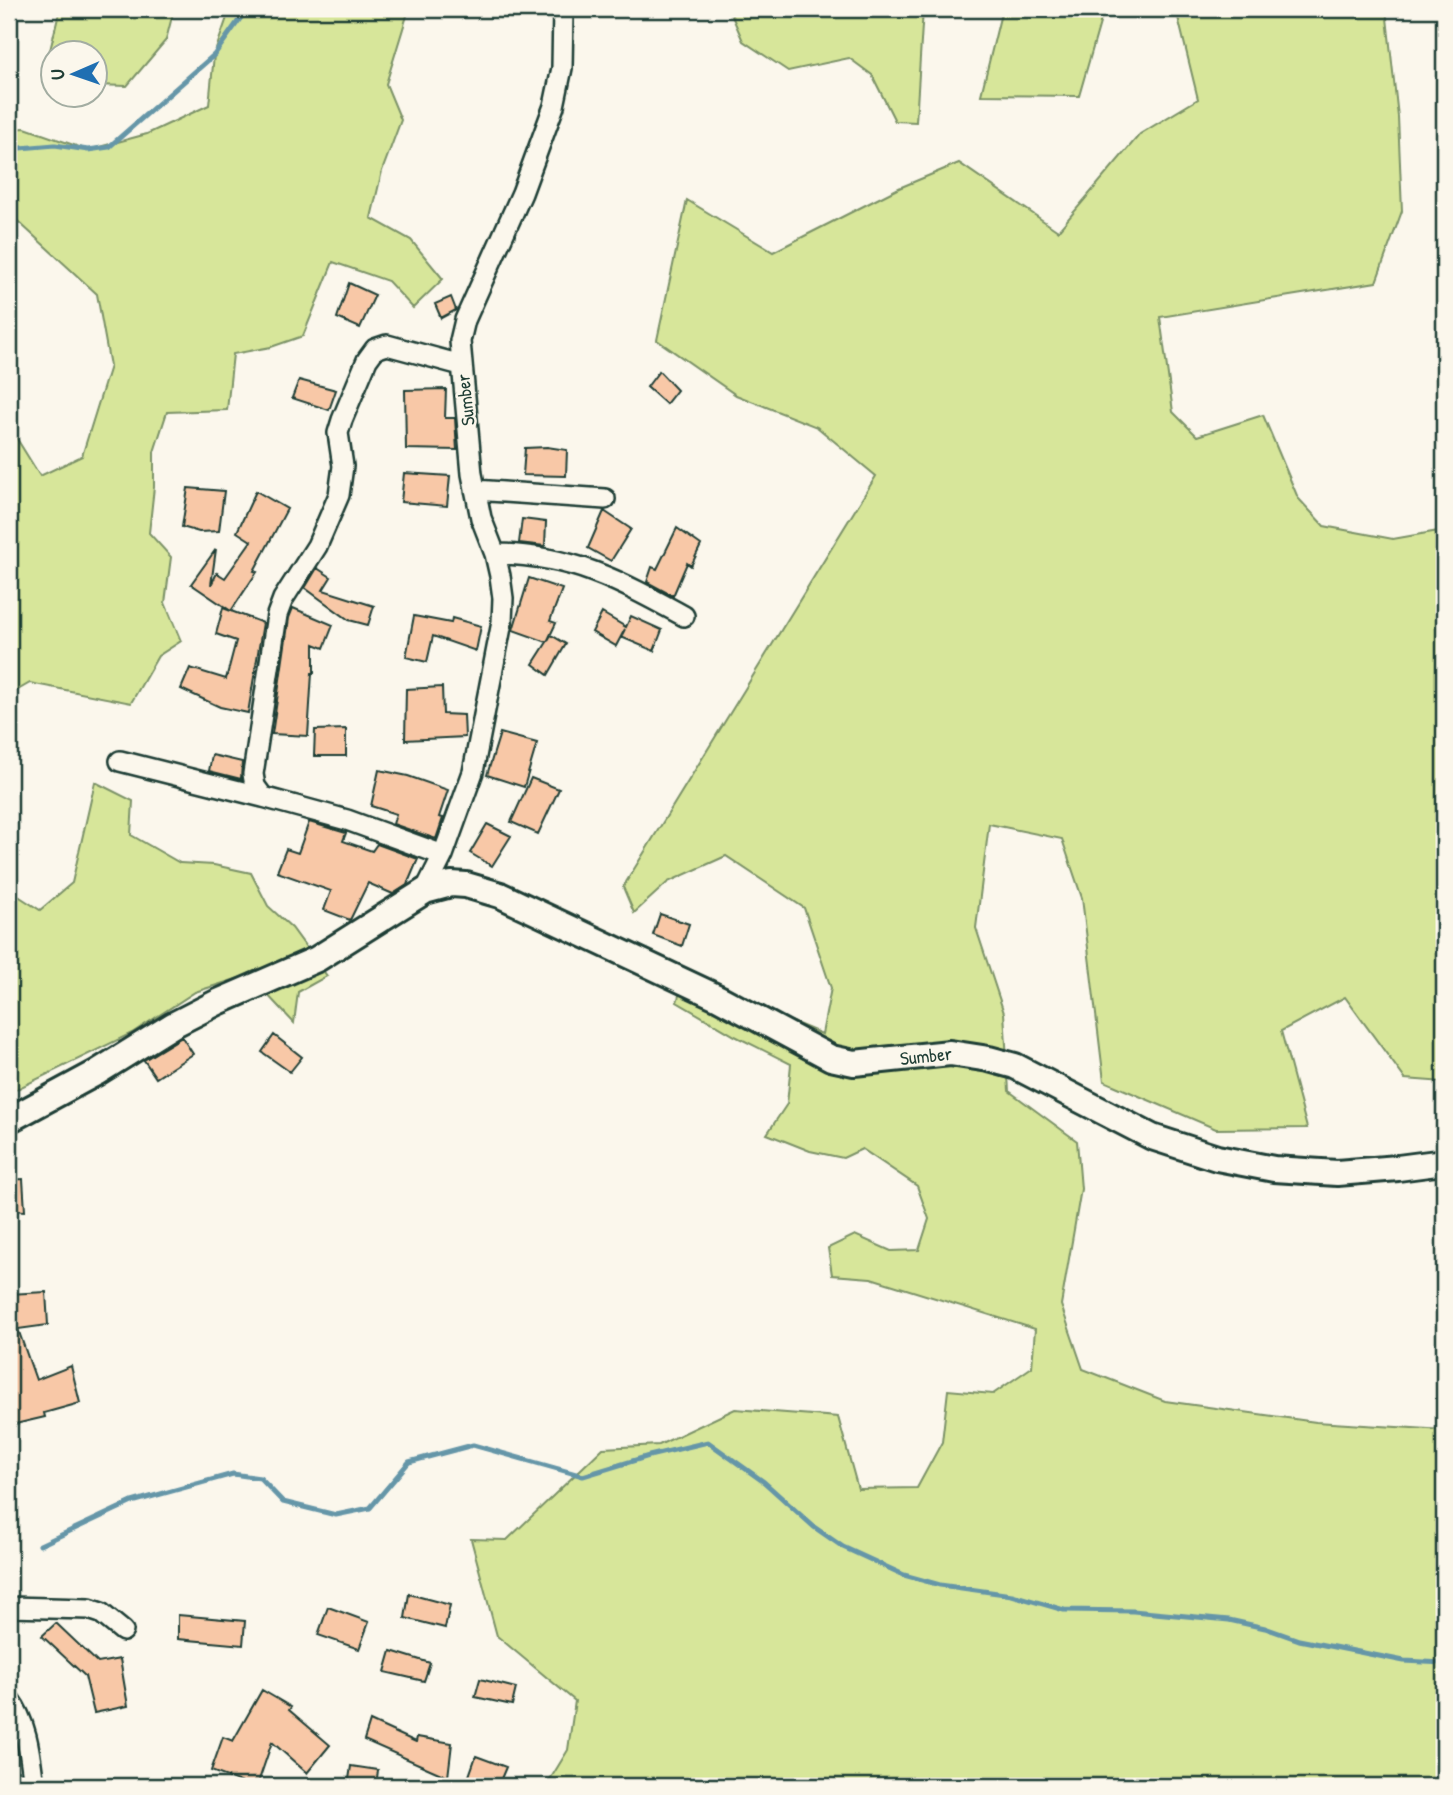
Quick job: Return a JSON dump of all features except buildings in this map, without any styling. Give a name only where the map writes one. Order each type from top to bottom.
[{"type":"street","name":"Sumber","points":[[425,891],[443,855],[464,801],[480,744],[502,622],[503,598],[495,554],[487,539],[475,490],[460,341],[466,320],[522,193],[554,106],[562,68],[563,9]]},
{"type":"street","points":[[263,797],[255,786],[253,774],[273,633],[283,599],[317,546],[339,495],[343,466],[338,433],[367,360],[375,349],[387,345],[461,365]]},
{"type":"street","points":[[475,490],[605,499]]},
{"type":"street","points":[[495,554],[545,557],[603,574],[684,616]]},
{"type":"street","points":[[120,761],[347,820],[443,855]]},
{"type":"street","name":"Sumber","points":[[425,891],[451,884],[466,885],[500,895],[719,998],[831,1058],[854,1063],[934,1054],[989,1059],[1015,1066],[1152,1137],[1217,1158],[1274,1169],[1337,1173],[1444,1162]]},
{"type":"street","points":[[9,1119],[96,1073],[218,1002],[317,958],[425,891]]},
{"type":"street","points":[[9,1607],[89,1609],[101,1613],[122,1631]]},
{"type":"street","points":[[9,1699],[24,1727],[34,1786]]},
{"type":"green space","points":[[60,9],[174,9],[166,40],[127,86],[108,85],[108,38],[53,38]]},
{"type":"green space","points":[[230,9],[409,9],[386,84],[401,120],[382,171],[371,218],[411,240],[443,279],[413,308],[388,281],[333,262],[303,336],[271,347],[233,354],[227,410],[167,412],[154,452],[154,487],[149,533],[171,557],[165,603],[181,641],[158,656],[131,703],[30,683],[9,695],[9,426],[40,476],[82,456],[110,366],[97,294],[9,213],[9,129],[25,128],[88,150],[147,134],[209,105],[214,55]]},
{"type":"green space","points":[[729,9],[923,9],[916,122],[895,121],[872,75],[849,58],[788,71],[743,41]]},
{"type":"green space","points":[[1002,9],[1104,9],[1079,96],[981,95]]},
{"type":"green space","points":[[1176,9],[1386,9],[1398,117],[1402,211],[1376,282],[1160,317],[1173,412],[1197,436],[1263,415],[1298,498],[1324,526],[1393,539],[1444,530],[1444,1082],[1405,1079],[1345,997],[1281,1031],[1307,1128],[1216,1129],[1104,1081],[1082,898],[1062,839],[989,824],[976,928],[1004,1013],[1009,1091],[1077,1141],[1081,1189],[1061,1305],[1083,1369],[1165,1401],[1316,1422],[1444,1430],[1444,1786],[546,1786],[568,1750],[575,1701],[497,1636],[471,1539],[507,1540],[603,1448],[659,1445],[735,1409],[838,1417],[858,1489],[917,1488],[942,1442],[948,1390],[993,1394],[1032,1367],[1035,1329],[871,1278],[832,1275],[828,1248],[855,1235],[891,1251],[919,1250],[929,1219],[917,1186],[862,1149],[843,1158],[810,1151],[767,1134],[787,1104],[791,1064],[735,1036],[677,1002],[686,972],[822,1034],[831,988],[804,908],[726,856],[668,882],[634,913],[623,887],[876,476],[817,427],[736,395],[657,340],[687,200],[773,252],[899,188],[959,163],[1058,231],[1140,134],[1198,99]]},
{"type":"green space","points":[[95,782],[133,801],[131,835],[180,863],[214,865],[251,873],[268,906],[292,928],[327,976],[298,992],[294,1023],[249,975],[195,992],[132,1033],[9,1093],[9,890],[40,910],[72,883]]},
{"type":"waterway","points":[[9,149],[55,145],[88,150],[109,147],[214,55],[247,9]]},
{"type":"waterway","points":[[40,1545],[132,1502],[233,1474],[260,1478],[283,1502],[336,1515],[370,1508],[409,1462],[473,1445],[583,1476],[708,1442],[764,1482],[814,1527],[843,1547],[904,1575],[940,1585],[1012,1595],[1064,1610],[1133,1611],[1229,1620],[1265,1628],[1299,1640],[1404,1661],[1444,1663]]}]
